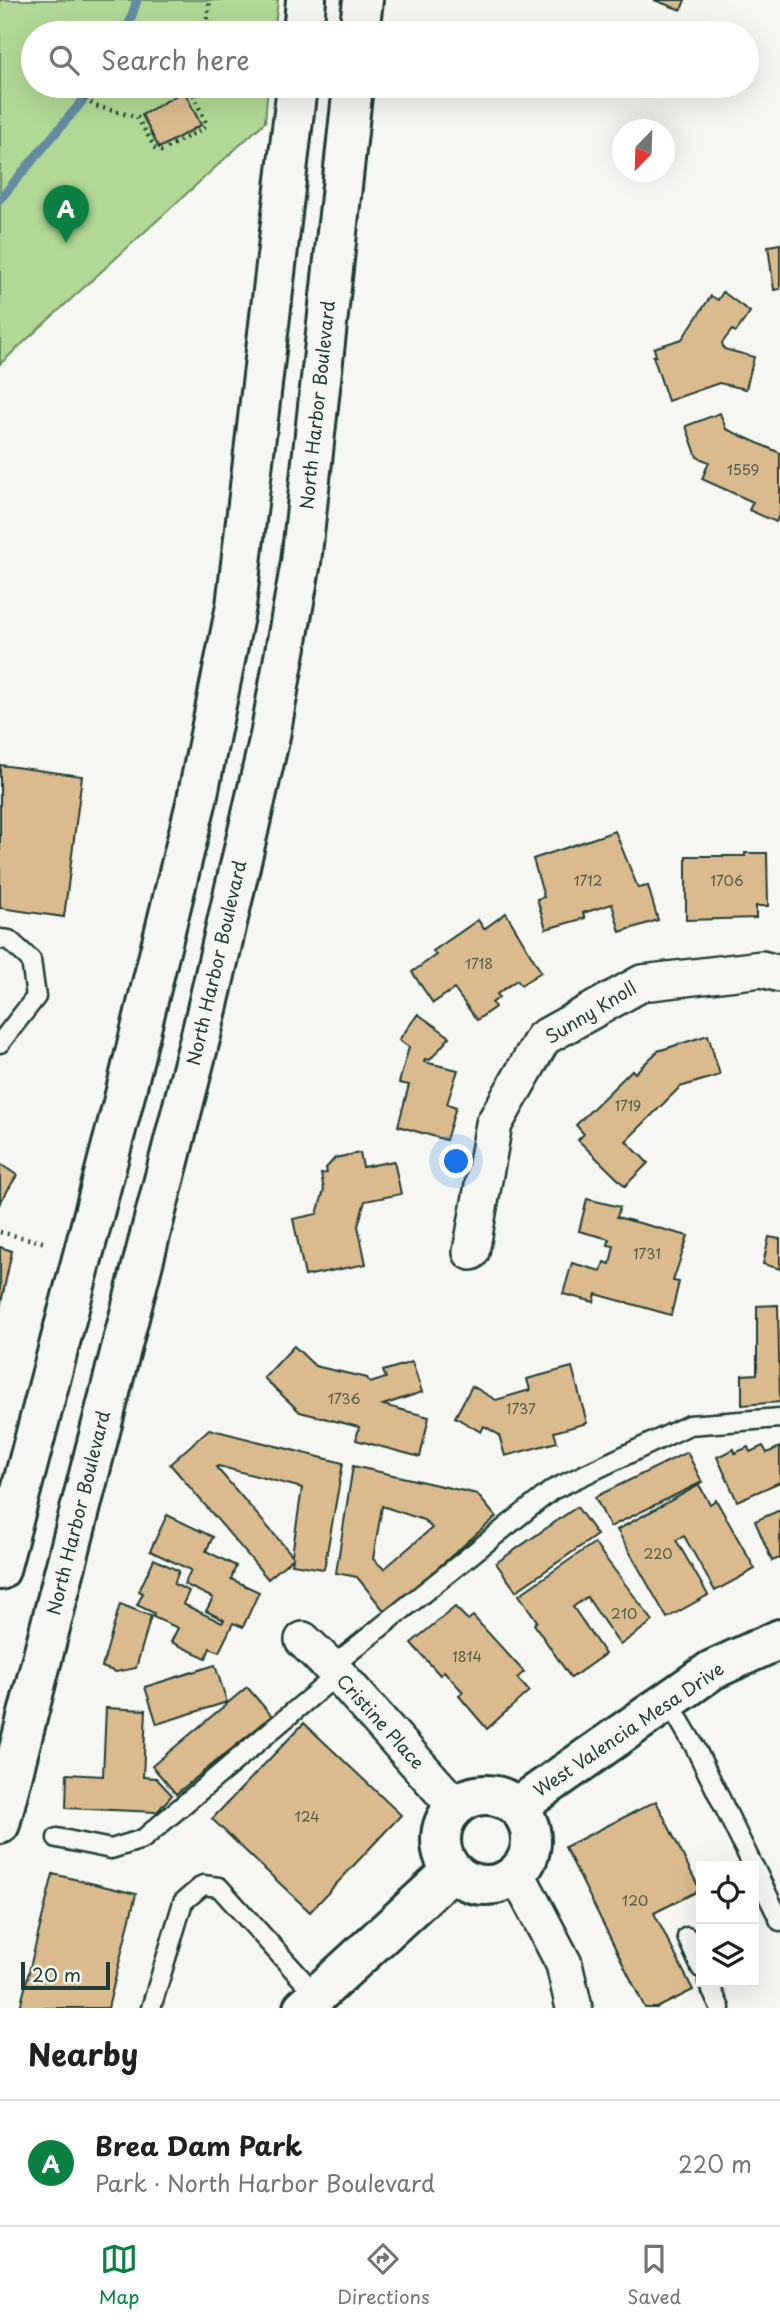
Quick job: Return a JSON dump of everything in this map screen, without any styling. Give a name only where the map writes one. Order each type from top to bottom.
[{"type":"main road","points":[[304,21],[306,0]]},
{"type":"main road","points":[[360,21],[363,0]]},
{"type":"main road","points":[[0,1570],[124,1103],[197,799],[233,619],[296,98]]},
{"type":"main road","name":"North Harbor Boulevard","points":[[0,1824],[202,1031],[270,736],[301,562],[352,98]]},
{"type":"main road","name":"West Valencia Mesa Drive","points":[[517,1807],[712,1670],[780,1639]]},
{"type":"main road","points":[[479,1795],[506,1799],[517,1807],[526,1819],[531,1833],[531,1848],[517,1874],[491,1886],[464,1880],[452,1871],[440,1846],[446,1818],[455,1806],[479,1795]]},
{"type":"main road","points":[[310,2001],[452,1871]]},
{"type":"street","name":"Sunny Knoll","points":[[471,1252],[494,1124],[543,1038],[642,983],[762,969],[780,974]]},
{"type":"street","name":"Cristine Place","points":[[303,1640],[455,1806]]},
{"type":"street","points":[[517,1874],[564,1964],[574,2008]]},
{"type":"lane","points":[[0,939],[9,940],[31,960],[36,997],[0,1043]]},
{"type":"lane","points":[[57,1838],[111,1849],[143,1839],[334,1671],[552,1490],[689,1425],[780,1418]]},
{"type":"lane","points":[[668,1701],[695,1747],[751,1861]]},
{"type":"lane","points":[[759,1877],[780,1921]]},
{"type":"lane","points":[[151,2008],[183,1902],[203,1885],[219,1888],[310,2001]]},
{"type":"lane","points":[[687,1937],[696,1957]]},
{"type":"lane","points":[[710,1987],[720,2008]]},
{"type":"path","points":[[207,21],[210,0]]},
{"type":"path","points":[[84,98],[95,106],[137,117],[155,148],[161,151],[204,128],[206,123],[195,98]]},
{"type":"path","points":[[0,1231],[46,1243]]},
{"type":"green space","points":[[0,0],[278,0],[275,21],[21,21],[21,98],[267,98],[265,122],[0,364]]},
{"type":"building","points":[[654,0],[685,0],[681,10]]},
{"type":"building","points":[[172,98],[188,98],[201,125],[159,148],[142,115]]},
{"type":"building","points":[[780,244],[780,289],[774,290],[768,246]]},
{"type":"building","points":[[723,292],[750,312],[736,332],[732,330],[722,343],[724,349],[754,357],[746,389],[719,383],[668,401],[653,356],[656,356],[654,348],[682,339],[711,296],[718,300]]},
{"type":"building","points":[[720,413],[726,429],[780,453],[780,513],[776,522],[749,510],[753,502],[702,479],[709,462],[697,457],[686,426]]},
{"type":"building","points":[[0,765],[82,776],[64,917],[0,908]]},
{"type":"building","points":[[615,831],[638,888],[648,886],[658,920],[620,932],[612,904],[583,913],[585,918],[546,929],[537,899],[544,897],[533,859]]},
{"type":"building","points":[[745,853],[767,853],[768,906],[756,906],[756,918],[686,920],[686,856],[745,856]]},
{"type":"building","points":[[506,913],[541,972],[521,985],[517,980],[497,994],[499,997],[492,1003],[495,1007],[477,1020],[454,989],[433,1003],[412,972],[436,955],[433,951],[478,920],[484,929]]},
{"type":"building","points":[[418,1014],[450,1037],[430,1060],[425,1059],[424,1062],[458,1070],[447,1104],[456,1107],[446,1140],[398,1126],[409,1085],[399,1083],[409,1047],[399,1040]]},
{"type":"building","points":[[708,1035],[720,1075],[680,1087],[626,1141],[648,1163],[625,1186],[578,1140],[584,1134],[576,1125],[632,1070],[635,1073],[658,1051]]},
{"type":"building","points":[[360,1153],[363,1167],[394,1161],[401,1194],[365,1201],[358,1226],[366,1264],[305,1276],[293,1219],[317,1214],[324,1190],[321,1174],[327,1173],[326,1168],[335,1158]]},
{"type":"building","points":[[0,1164],[17,1175],[0,1203]]},
{"type":"building","points":[[587,1199],[620,1207],[617,1217],[688,1236],[673,1281],[679,1282],[671,1315],[596,1294],[594,1302],[563,1294],[572,1263],[601,1271],[604,1262],[610,1264],[614,1246],[608,1245],[609,1239],[579,1231]]},
{"type":"building","points":[[769,1237],[780,1239],[780,1269],[763,1264]]},
{"type":"building","points":[[0,1247],[12,1251],[0,1308]]},
{"type":"building","points":[[778,1305],[780,1402],[742,1405],[742,1375],[757,1374],[757,1306]]},
{"type":"building","points":[[294,1346],[315,1366],[367,1378],[370,1383],[386,1378],[383,1371],[412,1362],[422,1392],[383,1405],[429,1417],[420,1457],[356,1440],[359,1427],[300,1412],[264,1378]]},
{"type":"building","points":[[572,1367],[587,1423],[554,1432],[557,1442],[505,1456],[499,1435],[484,1426],[481,1432],[455,1417],[472,1386],[496,1400],[530,1390],[527,1379]]},
{"type":"building","points":[[209,1429],[343,1463],[324,1569],[292,1564],[293,1558],[268,1579],[170,1464]],"holes":[[[218,1466],[302,1488],[292,1555],[216,1467]]]},
{"type":"building","points":[[763,1446],[767,1453],[780,1447],[780,1482],[737,1501],[717,1457],[734,1449],[735,1453],[748,1447],[750,1452]]},
{"type":"building","points":[[687,1452],[702,1482],[610,1527],[595,1497]]},
{"type":"building","points":[[353,1466],[477,1494],[496,1517],[386,1613],[357,1577],[336,1573]],"holes":[[[382,1506],[424,1520],[432,1528],[384,1569],[373,1559]]]},
{"type":"building","points":[[699,1485],[710,1504],[716,1500],[755,1569],[715,1591],[684,1536],[676,1540],[708,1595],[667,1618],[617,1530]]},
{"type":"building","points":[[577,1507],[597,1535],[516,1591],[496,1563]]},
{"type":"building","points":[[780,1510],[780,1558],[772,1561],[755,1521]]},
{"type":"building","points":[[167,1515],[213,1537],[206,1551],[236,1566],[231,1579],[259,1592],[243,1627],[233,1623],[219,1652],[210,1648],[206,1658],[171,1642],[178,1628],[153,1617],[154,1613],[137,1605],[143,1593],[139,1591],[154,1559],[179,1571],[174,1584],[189,1591],[183,1604],[222,1623],[224,1620],[206,1611],[213,1598],[184,1584],[191,1570],[150,1551]]},
{"type":"building","points":[[594,1543],[653,1621],[620,1645],[587,1597],[573,1607],[605,1654],[571,1678],[534,1624],[537,1621],[519,1595]]},
{"type":"building","points":[[120,1604],[151,1616],[136,1668],[116,1672],[102,1667]]},
{"type":"building","points":[[455,1607],[468,1620],[473,1616],[524,1672],[517,1678],[529,1691],[487,1729],[459,1696],[463,1692],[444,1671],[440,1675],[411,1643]]},
{"type":"building","points":[[215,1665],[227,1702],[157,1724],[145,1687]]},
{"type":"building","points":[[247,1687],[272,1716],[176,1794],[152,1766]]},
{"type":"building","points":[[106,1708],[146,1710],[143,1777],[156,1778],[172,1795],[157,1812],[66,1808],[67,1774],[103,1776]]},
{"type":"building","points":[[304,1723],[401,1815],[310,1912],[212,1819]]},
{"type":"building","points":[[656,1801],[696,1882],[696,1892],[654,1913],[693,1990],[657,2008],[645,2008],[565,1847]]},
{"type":"building","points":[[53,1874],[136,1894],[108,2008],[20,2008]]},
{"type":"waterway","points":[[130,21],[137,0]]},
{"type":"waterway","points":[[0,199],[85,98]]},
{"type":"place","name":"Brea Dam Park","points":[[66,243]]}]
